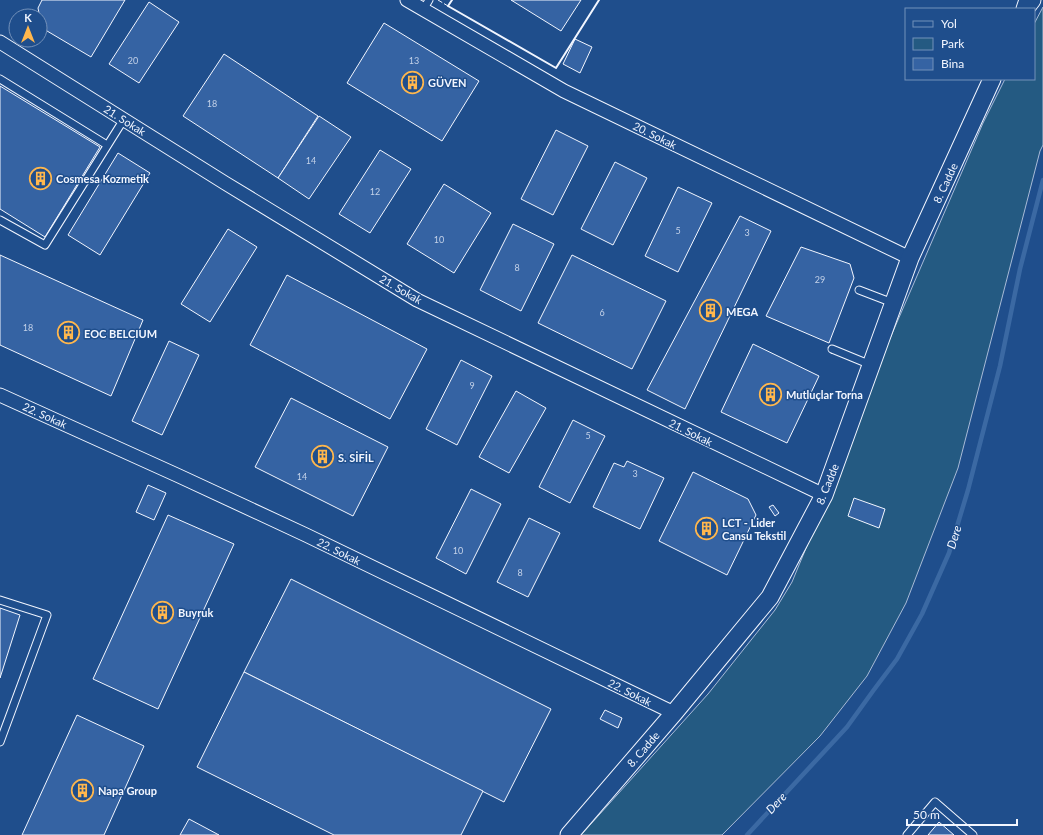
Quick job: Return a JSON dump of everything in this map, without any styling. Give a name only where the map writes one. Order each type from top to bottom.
[{"type":"street","name":"20. Sokak","points":[[407,0],[426,5],[564,91],[910,258]]},
{"type":"street","points":[[1026,8],[1032,0]]},
{"type":"street","name":"21. Sokak","points":[[0,42],[225,183],[417,300],[824,495]]},
{"type":"street","name":"8. Cadde","points":[[569,835],[674,713],[770,597],[824,495],[910,258],[992,80]]},
{"type":"street","name":"22. Sokak","points":[[0,395],[306,535],[674,713]]},
{"type":"lane","points":[[0,79],[107,145]]},
{"type":"lane","points":[[0,220],[45,245],[124,119]]},
{"type":"lane","points":[[859,290],[894,303]]},
{"type":"lane","points":[[832,349],[871,365]]},
{"type":"lane","points":[[0,600],[47,615],[0,742]]},
{"type":"lane","points":[[907,835],[935,802],[973,835]]},
{"type":"green space","points":[[1043,7],[1043,145],[1040,151],[958,468],[906,603],[867,676],[820,736],[722,835],[581,835],[708,694],[775,610],[792,582],[863,401],[983,123],[1004,80],[1035,80],[1035,22]]},
{"type":"building","points":[[42,0],[125,0],[91,57],[48,32],[48,8],[38,8]]},
{"type":"building","points":[[511,0],[581,0],[561,31]]},
{"type":"building","points":[[149,2],[179,22],[139,83],[109,64]]},
{"type":"building","name":"GÜVEN","points":[[384,23],[479,81],[442,141],[347,83]]},
{"type":"building","points":[[575,39],[592,47],[580,73],[563,64]]},
{"type":"building","points":[[224,54],[318,116],[278,178],[183,116]]},
{"type":"building","name":"Cosmesa Kozmetik","points":[[0,86],[100,147],[45,237],[0,209]]},
{"type":"building","points":[[319,116],[351,137],[309,199],[278,178]]},
{"type":"building","points":[[556,130],[588,146],[553,215],[521,199]]},
{"type":"building","points":[[380,150],[411,169],[370,233],[339,214]]},
{"type":"building","points":[[118,153],[150,173],[100,255],[68,235]]},
{"type":"building","points":[[615,162],[647,178],[613,245],[581,229]]},
{"type":"building","points":[[444,184],[491,213],[454,273],[407,244]]},
{"type":"building","points":[[678,187],[712,203],[678,272],[645,256]]},
{"type":"building","name":"MEGA","points":[[740,216],[771,231],[685,409],[647,390]]},
{"type":"building","points":[[513,224],[554,244],[521,311],[480,290]]},
{"type":"building","points":[[228,229],[257,247],[210,322],[181,304]]},
{"type":"building","points":[[801,247],[850,264],[854,278],[829,343],[766,316]]},
{"type":"building","name":"EOC BELCIUM","points":[[0,255],[143,320],[111,396],[0,345]]},
{"type":"building","points":[[572,255],[666,301],[632,369],[538,323]]},
{"type":"building","points":[[287,275],[427,349],[390,419],[250,345]]},
{"type":"building","points":[[169,341],[199,355],[162,435],[132,421]]},
{"type":"building","name":"Mutluçlar Torna","points":[[753,344],[819,376],[787,443],[721,412]]},
{"type":"building","points":[[461,360],[492,376],[457,445],[426,429]]},
{"type":"building","points":[[516,391],[546,408],[509,473],[479,457]]},
{"type":"building","name":"S. SİFİL","points":[[291,398],[388,447],[353,516],[255,467]]},
{"type":"building","points":[[573,420],[605,436],[570,503],[539,487]]},
{"type":"building","points":[[627,461],[664,478],[640,529],[593,507],[614,463],[624,467]]},
{"type":"building","name":"LCT - Lider Cansu Tekstil","points":[[693,472],[748,499],[756,515],[727,575],[659,541]]},
{"type":"building","points":[[148,485],[166,493],[154,520],[136,512]]},
{"type":"building","points":[[471,489],[501,504],[466,574],[436,558]]},
{"type":"building","points":[[854,498],[885,509],[879,528],[848,516]]},
{"type":"building","points":[[773,505],[779,513],[775,516],[769,507]]},
{"type":"building","name":"Buyruk","points":[[168,515],[234,544],[158,709],[93,679]]},
{"type":"building","points":[[529,518],[560,533],[528,597],[497,582]]},
{"type":"building","points":[[291,579],[551,709],[504,802],[244,672]]},
{"type":"building","points":[[0,608],[20,615],[0,678]]},
{"type":"building","points":[[244,672],[483,791],[461,835],[334,835],[197,767]]},
{"type":"building","points":[[605,710],[622,718],[618,728],[600,719]]},
{"type":"building","name":"Napa Group","points":[[77,715],[144,746],[104,835],[22,835]]},
{"type":"building","points":[[189,819],[219,835],[180,835]]},
{"type":"building","points":[[939,822],[954,835],[928,835]]},
{"type":"waterway","name":"Dere","points":[[747,835],[847,727],[897,659],[922,614],[949,553],[968,490],[1000,366],[1020,269],[1043,180]]},
{"type":"fence","points":[[438,0],[448,6],[452,0]]},
{"type":"wall","points":[[452,0],[448,6],[556,68],[599,0]]},
{"type":"place","name":"GÜVEN","points":[[413,82]]},
{"type":"place","name":"Cosmesa Kozmetik","points":[[41,178]]},
{"type":"place","name":"MEGA","points":[[711,311]]},
{"type":"place","name":"EOC BELCIUM","points":[[69,333]]},
{"type":"place","name":"Mutluçlar Torna","points":[[770,394]]},
{"type":"place","name":"S. SİFİL","points":[[322,457]]},
{"type":"place","name":"LCT - Lider Cansu Tekstil","points":[[707,528]]},
{"type":"place","name":"Buyruk","points":[[163,612]]},
{"type":"place","name":"Napa Group","points":[[83,790]]}]
